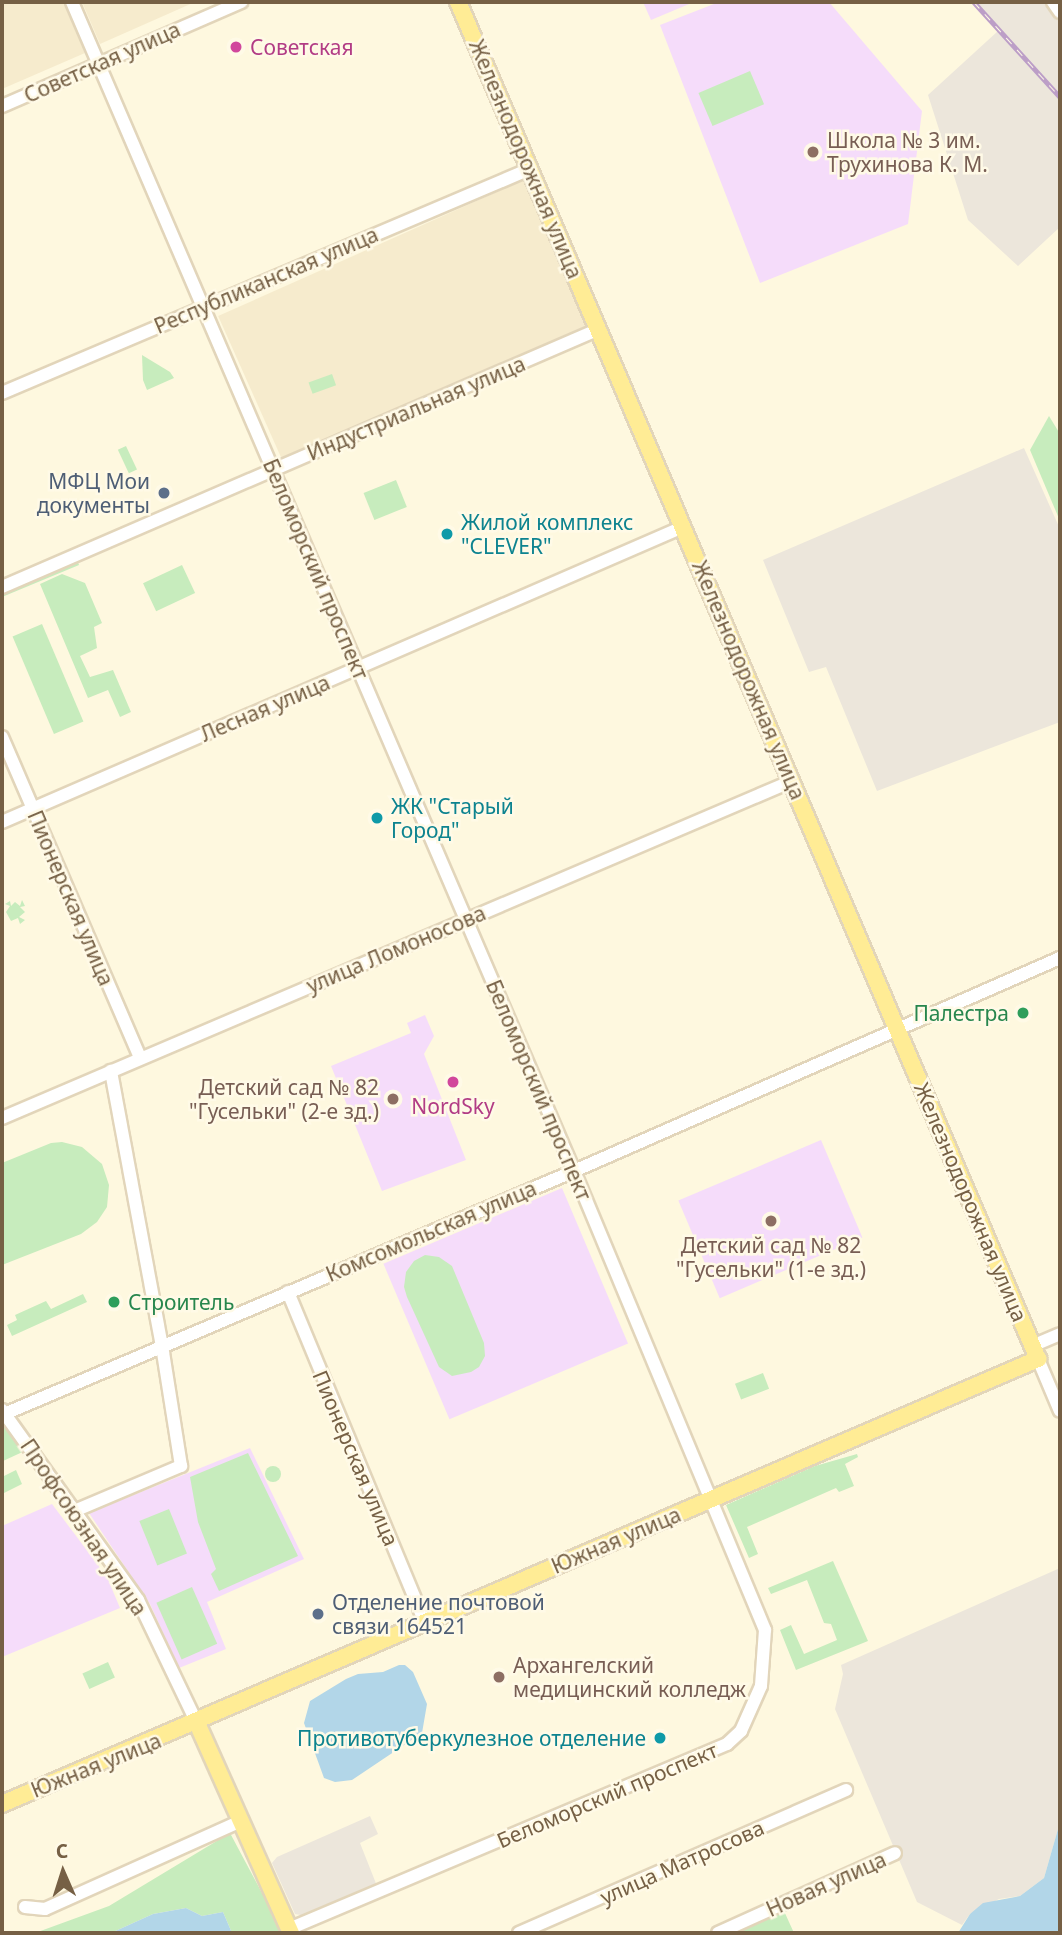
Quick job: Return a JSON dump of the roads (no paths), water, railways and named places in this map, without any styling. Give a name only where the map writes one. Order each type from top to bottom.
[{"type":"main road","name":"Железнодорожная улица","points":[[458,2],[1035,1353]]},
{"type":"main road","name":"Южная улица","points":[[2,1804],[197,1723],[713,1499],[1035,1353]]},
{"type":"main road","points":[[197,1723],[290,1931]]},
{"type":"street","name":"Беломорский проспект","points":[[72,2],[467,919],[713,1499],[765,1630],[761,1686],[741,1731],[727,1744],[290,1931]]},
{"type":"street","name":"Советская улица","points":[[2,106],[240,2]]},
{"type":"street","points":[[1053,2],[1060,12]]},
{"type":"street","name":"Республиканская улица","points":[[2,393],[530,169]]},
{"type":"street","name":"Индустриальная улица","points":[[2,587],[599,330]]},
{"type":"street","name":"Лесная улица","points":[[2,822],[683,527]]},
{"type":"street","name":"Пионерская улица","points":[[2,737],[141,1058]]},
{"type":"street","name":"улица Ломоносова","points":[[2,1118],[792,781]]},
{"type":"street","name":"Комсомольская улица","points":[[3,1413],[574,1171],[1060,958]]},
{"type":"street","points":[[79,1509],[181,1465],[111,1071]]},
{"type":"street","name":"Пионерская улица","points":[[288,1292],[425,1623]]},
{"type":"street","points":[[1060,1334],[1035,1353],[1060,1411]]},
{"type":"street","name":"Профсоюзная улица","points":[[3,1413],[138,1600],[197,1723]]},
{"type":"street","name":"улица Матросова","points":[[519,1933],[846,1790]]},
{"type":"street","points":[[25,1907],[45,1909],[239,1822]]},
{"type":"street","name":"Новая улица","points":[[718,1933],[895,1853]]},
{"type":"water","points":[[405,1665],[413,1672],[427,1704],[422,1733],[352,1780],[335,1782],[324,1778],[304,1723],[310,1701],[358,1674],[383,1672]]},
{"type":"water","points":[[1060,1822],[1060,1933],[958,1933],[970,1914],[983,1903],[1020,1896],[1044,1878]]},
{"type":"water","points":[[186,1908],[202,1916],[223,1912],[232,1933],[111,1933],[153,1914]]},
{"type":"railway","points":[[974,2],[1060,97]]},
{"type":"place","name":"Советская","points":[[236,47]]},
{"type":"place","name":"Школа № 3 им. Трухинова К. М.","points":[[813,152]]},
{"type":"place","name":"МФЦ Мои документы","points":[[164,493]]},
{"type":"place","name":"Жилой комплекс \"СLEVER\"","points":[[447,534]]},
{"type":"place","name":"ЖК \"Старый Город\"","points":[[377,818]]},
{"type":"place","name":"Палестра","points":[[1023,1013]]},
{"type":"place","name":"NordSky","points":[[453,1082]]},
{"type":"place","name":"Детский сад № 82 \"Гусельки\" (2-е зд.)","points":[[393,1099]]},
{"type":"place","name":"Детский сад № 82 \"Гусельки\" (1-е зд.)","points":[[771,1221]]},
{"type":"place","name":"Строитель","points":[[114,1302]]},
{"type":"place","name":"Отделение почтовой связи 164521","points":[[318,1614]]},
{"type":"place","name":"Архангелский медицинский колледж","points":[[499,1677]]},
{"type":"place","name":"Противотуберкулезное отделение","points":[[660,1738]]}]
